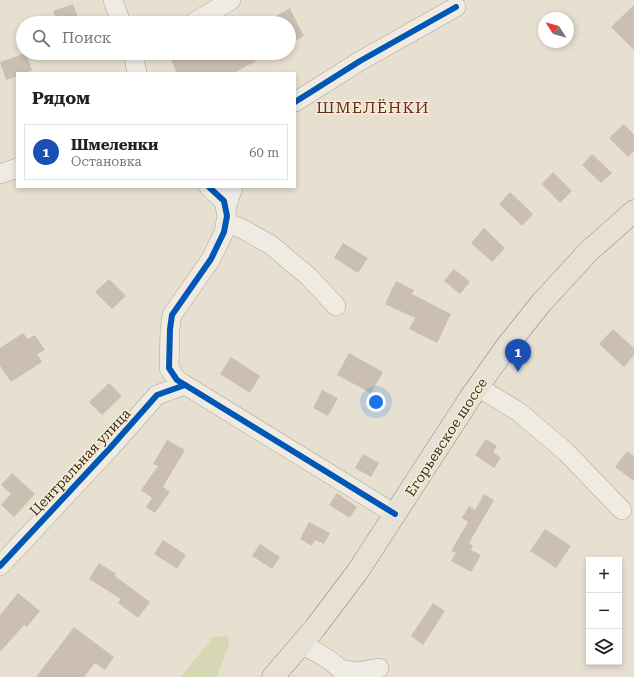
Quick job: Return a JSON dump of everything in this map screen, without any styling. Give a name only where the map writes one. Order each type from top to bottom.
[{"type":"main road","name":"Егорьевское шоссе","points":[[273,677],[302,645],[358,571],[478,387],[506,347],[542,302],[589,251],[634,210]]},
{"type":"street","points":[[113,0],[119,16]]},
{"type":"street","points":[[205,16],[231,0]]},
{"type":"street","points":[[296,101],[360,61],[456,7]]},
{"type":"street","points":[[135,60],[137,72]]},
{"type":"street","points":[[0,174],[16,168]]},
{"type":"street","points":[[210,188],[224,201],[226,216],[241,228],[271,245],[309,277],[336,306]]},
{"type":"street","points":[[233,188],[224,232],[211,259],[172,315],[170,328],[169,368],[177,380],[395,514]]},
{"type":"street","name":"Центральная улица","points":[[0,566],[110,448],[157,395],[185,385]]},
{"type":"street","points":[[478,387],[520,412],[566,452],[622,510]]},
{"type":"street","points":[[302,645],[322,655],[344,673],[378,668]]},
{"type":"green space","points":[[228,636],[229,644],[217,677],[181,677],[213,637]]},
{"type":"building","points":[[73,4],[78,16],[55,16],[53,11]]},
{"type":"building","points":[[634,5],[634,50],[611,27]]},
{"type":"building","points":[[289,7],[294,16],[276,16],[289,9]]},
{"type":"building","points":[[296,21],[304,36],[296,40]]},
{"type":"building","points":[[16,56],[16,60],[28,60],[32,70],[27,72],[16,72],[16,76],[6,80],[0,62]]},
{"type":"building","points":[[171,60],[256,61],[236,72],[177,72]]},
{"type":"building","points":[[624,124],[634,135],[634,151],[628,157],[609,138]]},
{"type":"building","points":[[592,154],[612,173],[601,183],[582,165]]},
{"type":"building","points":[[553,172],[572,191],[560,203],[542,184]]},
{"type":"building","points":[[510,192],[533,214],[522,226],[499,204]]},
{"type":"building","points":[[484,228],[505,248],[492,262],[471,243]]},
{"type":"building","points":[[343,243],[368,258],[358,273],[334,258]]},
{"type":"building","points":[[454,269],[470,282],[460,294],[444,281]]},
{"type":"building","points":[[109,279],[126,296],[112,309],[95,292]]},
{"type":"building","points":[[396,281],[414,290],[412,294],[451,314],[437,343],[409,329],[415,318],[385,304]]},
{"type":"building","points":[[613,329],[634,348],[634,355],[624,367],[599,344]]},
{"type":"building","points":[[23,333],[28,339],[35,335],[45,350],[37,354],[42,362],[11,382],[0,366],[0,348]]},
{"type":"building","points":[[349,353],[383,372],[371,393],[337,375]]},
{"type":"building","points":[[231,357],[260,376],[250,393],[220,374]]},
{"type":"building","points":[[109,383],[122,396],[102,415],[89,402]]},
{"type":"building","points":[[322,390],[338,398],[328,416],[313,408]]},
{"type":"building","points":[[486,439],[497,446],[493,452],[501,458],[494,468],[475,455]]},
{"type":"building","points":[[167,440],[185,450],[163,487],[170,492],[155,513],[146,507],[152,498],[141,490],[158,466],[153,464]]},
{"type":"building","points":[[627,451],[634,456],[634,481],[615,467]]},
{"type":"building","points":[[363,454],[379,463],[371,477],[355,468]]},
{"type":"building","points":[[12,473],[35,494],[14,517],[1,505],[11,494],[1,485]]},
{"type":"building","points":[[337,493],[357,507],[350,518],[329,505]]},
{"type":"building","points":[[484,494],[494,500],[469,543],[473,546],[471,550],[481,555],[471,572],[451,561],[456,553],[451,551],[468,522],[462,518],[469,506],[475,510]]},
{"type":"building","points":[[309,522],[330,533],[324,544],[315,540],[312,546],[300,539]]},
{"type":"building","points":[[545,529],[571,546],[556,568],[530,551]]},
{"type":"building","points":[[163,540],[186,555],[177,569],[154,554]]},
{"type":"building","points":[[260,544],[280,557],[272,569],[252,556]]},
{"type":"building","points":[[99,563],[116,574],[115,576],[150,602],[138,618],[118,603],[121,599],[89,579]]},
{"type":"building","points":[[18,593],[40,611],[27,627],[24,625],[0,652],[0,615]]},
{"type":"building","points":[[433,603],[445,611],[423,645],[411,636]]},
{"type":"building","points":[[74,627],[114,657],[105,670],[95,663],[84,677],[36,677]]},
{"type":"cycle path","points":[[296,101],[360,61],[456,7]]},
{"type":"cycle path","points":[[210,188],[224,201],[227,216],[224,232],[211,259],[172,315],[170,329],[169,368],[177,380],[395,514]]},
{"type":"cycle path","points":[[0,566],[110,448],[157,395],[185,385]]},
{"type":"place","name":"Шмеленки","points":[[518,372]]},
{"type":"district","name":"ШМЕЛЁНКИ","points":[[373,107]]}]
